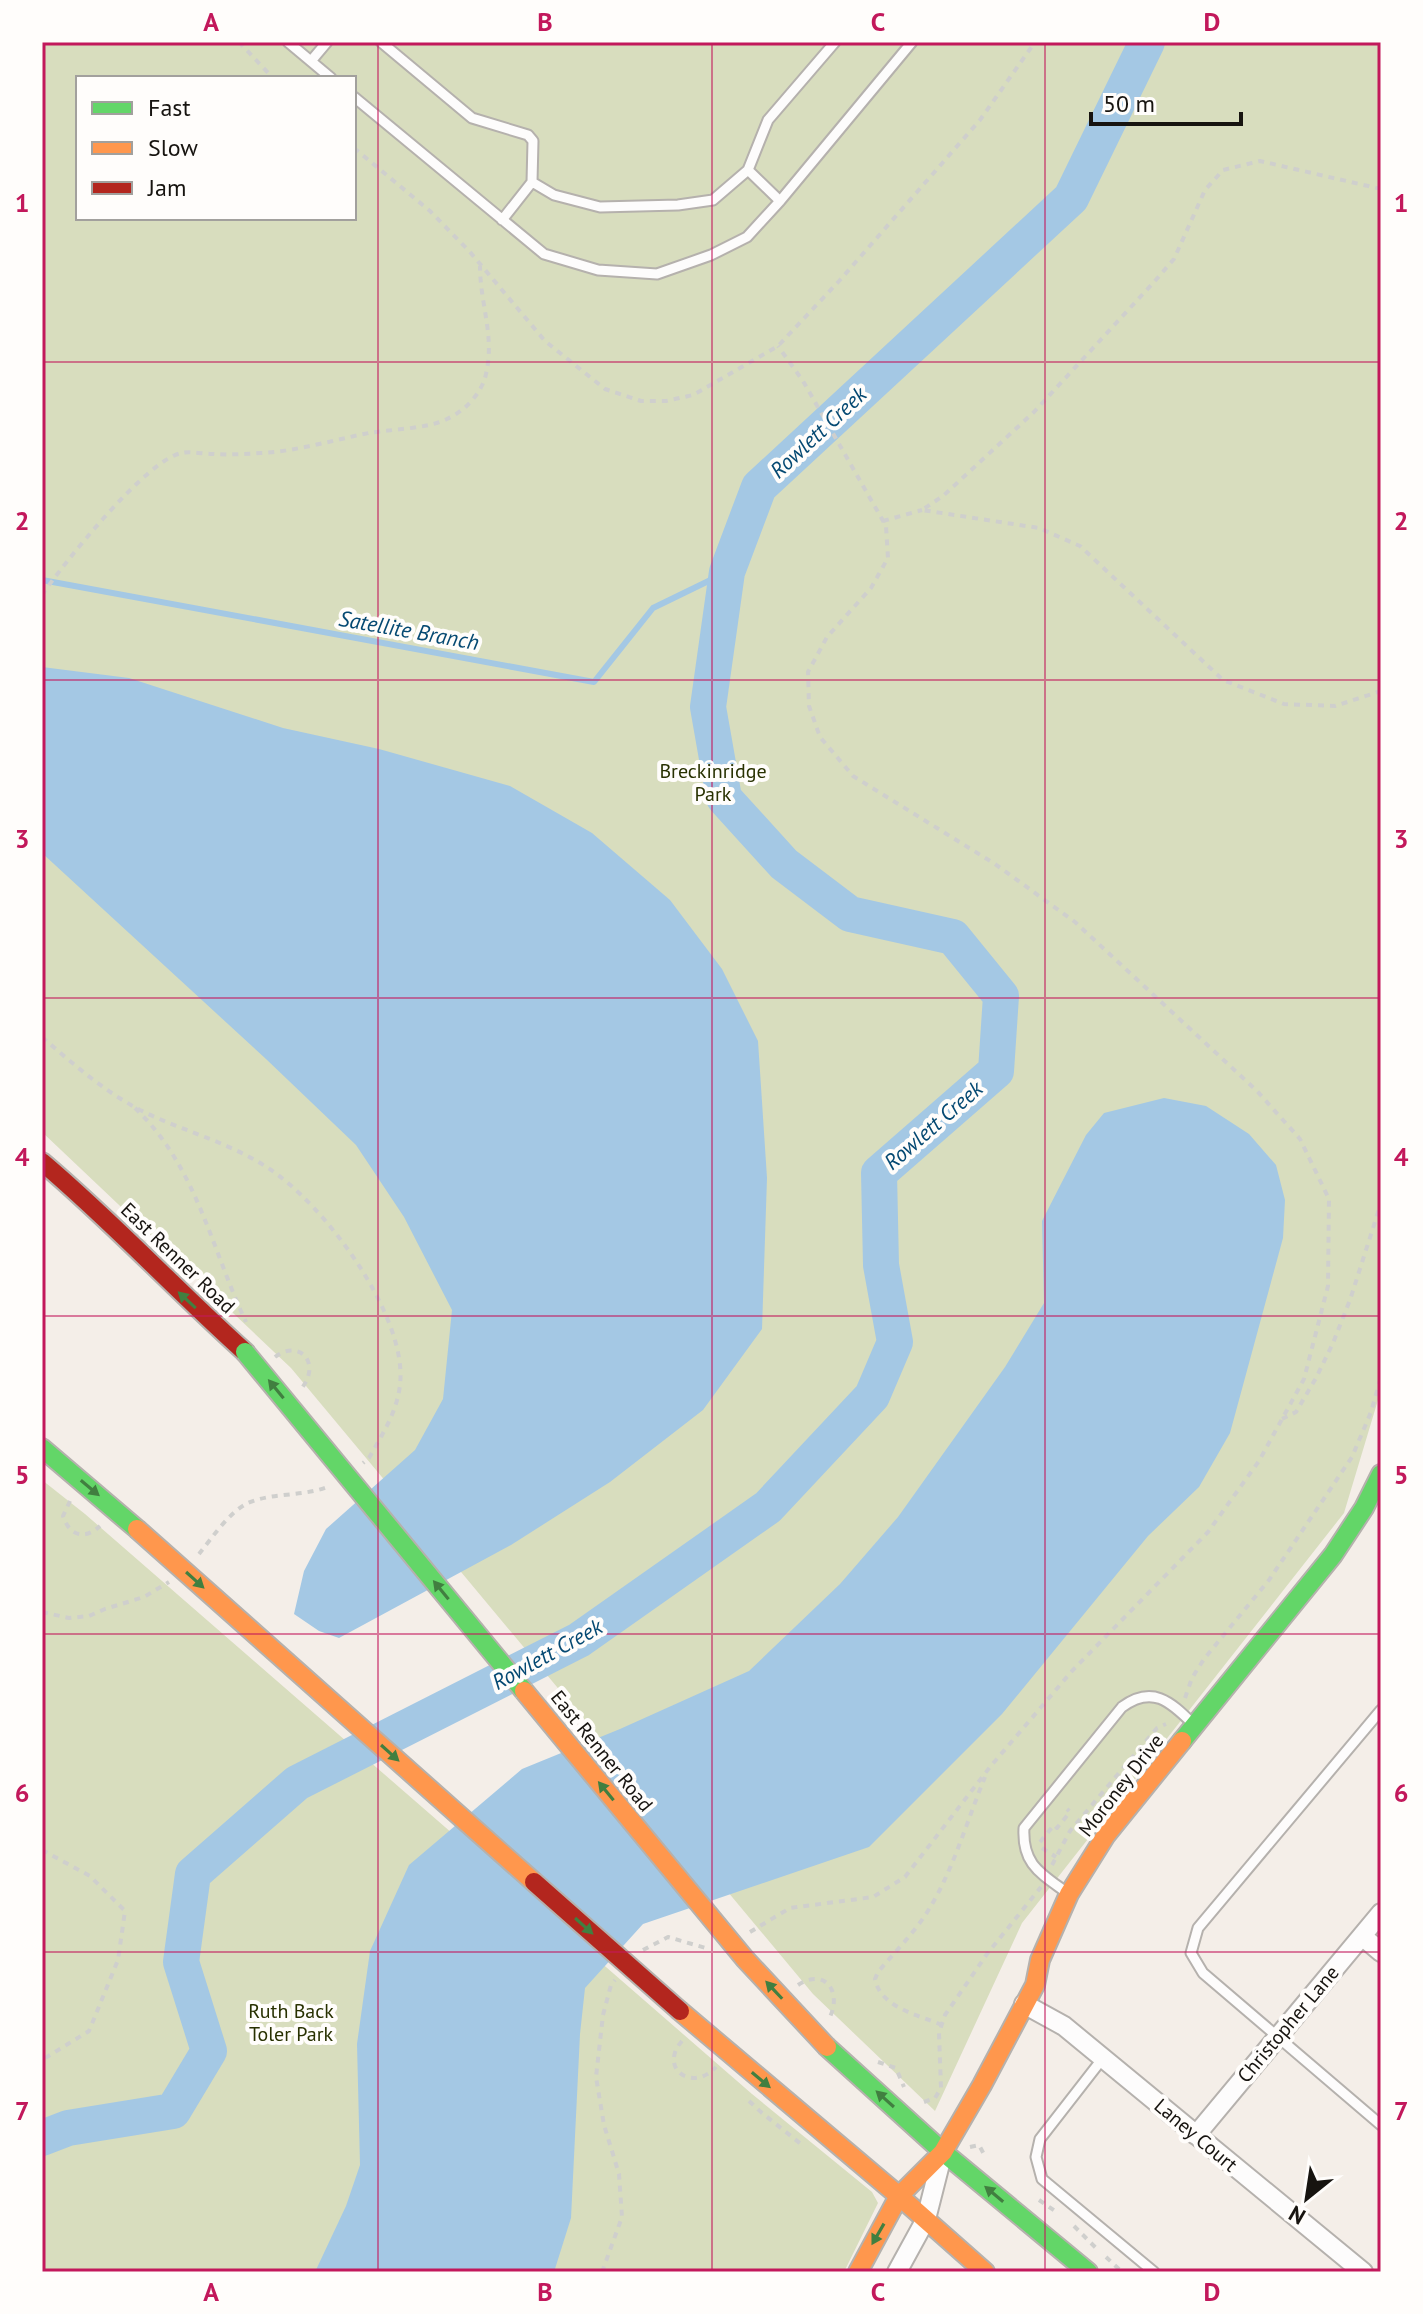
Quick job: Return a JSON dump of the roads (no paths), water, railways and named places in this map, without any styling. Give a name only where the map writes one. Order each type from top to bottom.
[{"type":"main road","name":"East Renner Road","points":[[42,1162],[87,1200],[183,1296],[245,1352],[745,1959],[827,2047],[943,2152],[1088,2272]]},
{"type":"main road","points":[[42,1448],[680,2011],[985,2272]]},
{"type":"main road","name":"Moroney Drive","points":[[858,2272],[899,2196],[943,2152],[982,2085],[1035,1985],[1040,1960],[1069,1894],[1106,1835],[1333,1555],[1364,1508],[1381,1474]]},
{"type":"street","name":"Christopher Lane","points":[[1196,2135],[1381,1913]]},
{"type":"street","points":[[1362,1936],[1381,1952]]},
{"type":"street","name":"Laney Court","points":[[1024,2004],[1064,2026],[1363,2272]]},
{"type":"street","name":"Moroney Drive","points":[[897,2272],[926,2219],[943,2152]]},
{"type":"lane","points":[[288,42],[329,76]]},
{"type":"lane","points":[[311,61],[327,42]]},
{"type":"lane","points":[[381,42],[472,118],[528,135],[533,141],[532,182],[502,220]]},
{"type":"lane","points":[[532,182],[554,195],[600,207],[678,205],[713,200],[748,170],[768,120],[835,42]]},
{"type":"lane","points":[[356,99],[544,254],[598,270],[657,274],[711,255],[747,237],[912,42]]},
{"type":"lane","points":[[748,170],[780,201]]},
{"type":"lane","points":[[1069,1894],[1028,1859],[1023,1842],[1024,1828],[1122,1707],[1133,1699],[1146,1696],[1161,1699],[1178,1709],[1195,1726]]},
{"type":"lane","points":[[1381,1710],[1198,1928],[1191,1953],[1203,1973],[1381,2125]]},
{"type":"lane","points":[[1103,2058],[1040,2139],[1036,2157],[1042,2179],[1154,2272]]},
{"type":"water","points":[[42,667],[129,678],[283,728],[379,749],[510,786],[592,833],[670,900],[722,969],[758,1041],[767,1178],[762,1329],[703,1410],[610,1482],[511,1545],[339,1638],[319,1631],[294,1614],[304,1571],[326,1529],[415,1450],[443,1399],[452,1310],[404,1217],[356,1145],[42,853]]},
{"type":"water","points":[[1164,1098],[1206,1106],[1249,1134],[1276,1165],[1285,1200],[1283,1238],[1230,1433],[1199,1487],[1148,1536],[1002,1714],[869,1847],[643,1924],[585,1988],[571,2218],[554,2272],[315,2272],[346,2206],[360,2165],[357,2044],[370,1951],[409,1865],[522,1769],[749,1671],[840,1584],[898,1517],[1005,1367],[1044,1303],[1042,1221],[1086,1135],[1104,1113]]},
{"type":"waterway","name":"Rowlett Creek","points":[[42,2138],[68,2128],[173,2111],[209,2051],[181,1962],[193,1874],[297,1783],[579,1640],[768,1507],[872,1396],[895,1342],[881,1265],[879,1173],[996,1071],[1001,996],[953,937],[850,914],[784,864],[724,798],[708,707],[727,572],[759,487],[1071,198],[1147,42]]},
{"type":"waterway","name":"Satellite Branch","points":[[42,580],[594,682],[653,608],[727,572]]},
{"type":"park label","name":"Breckinridge Park","points":[[713,782]]},
{"type":"park label","name":"Ruth Back Toler Park","points":[[291,2022]]}]
